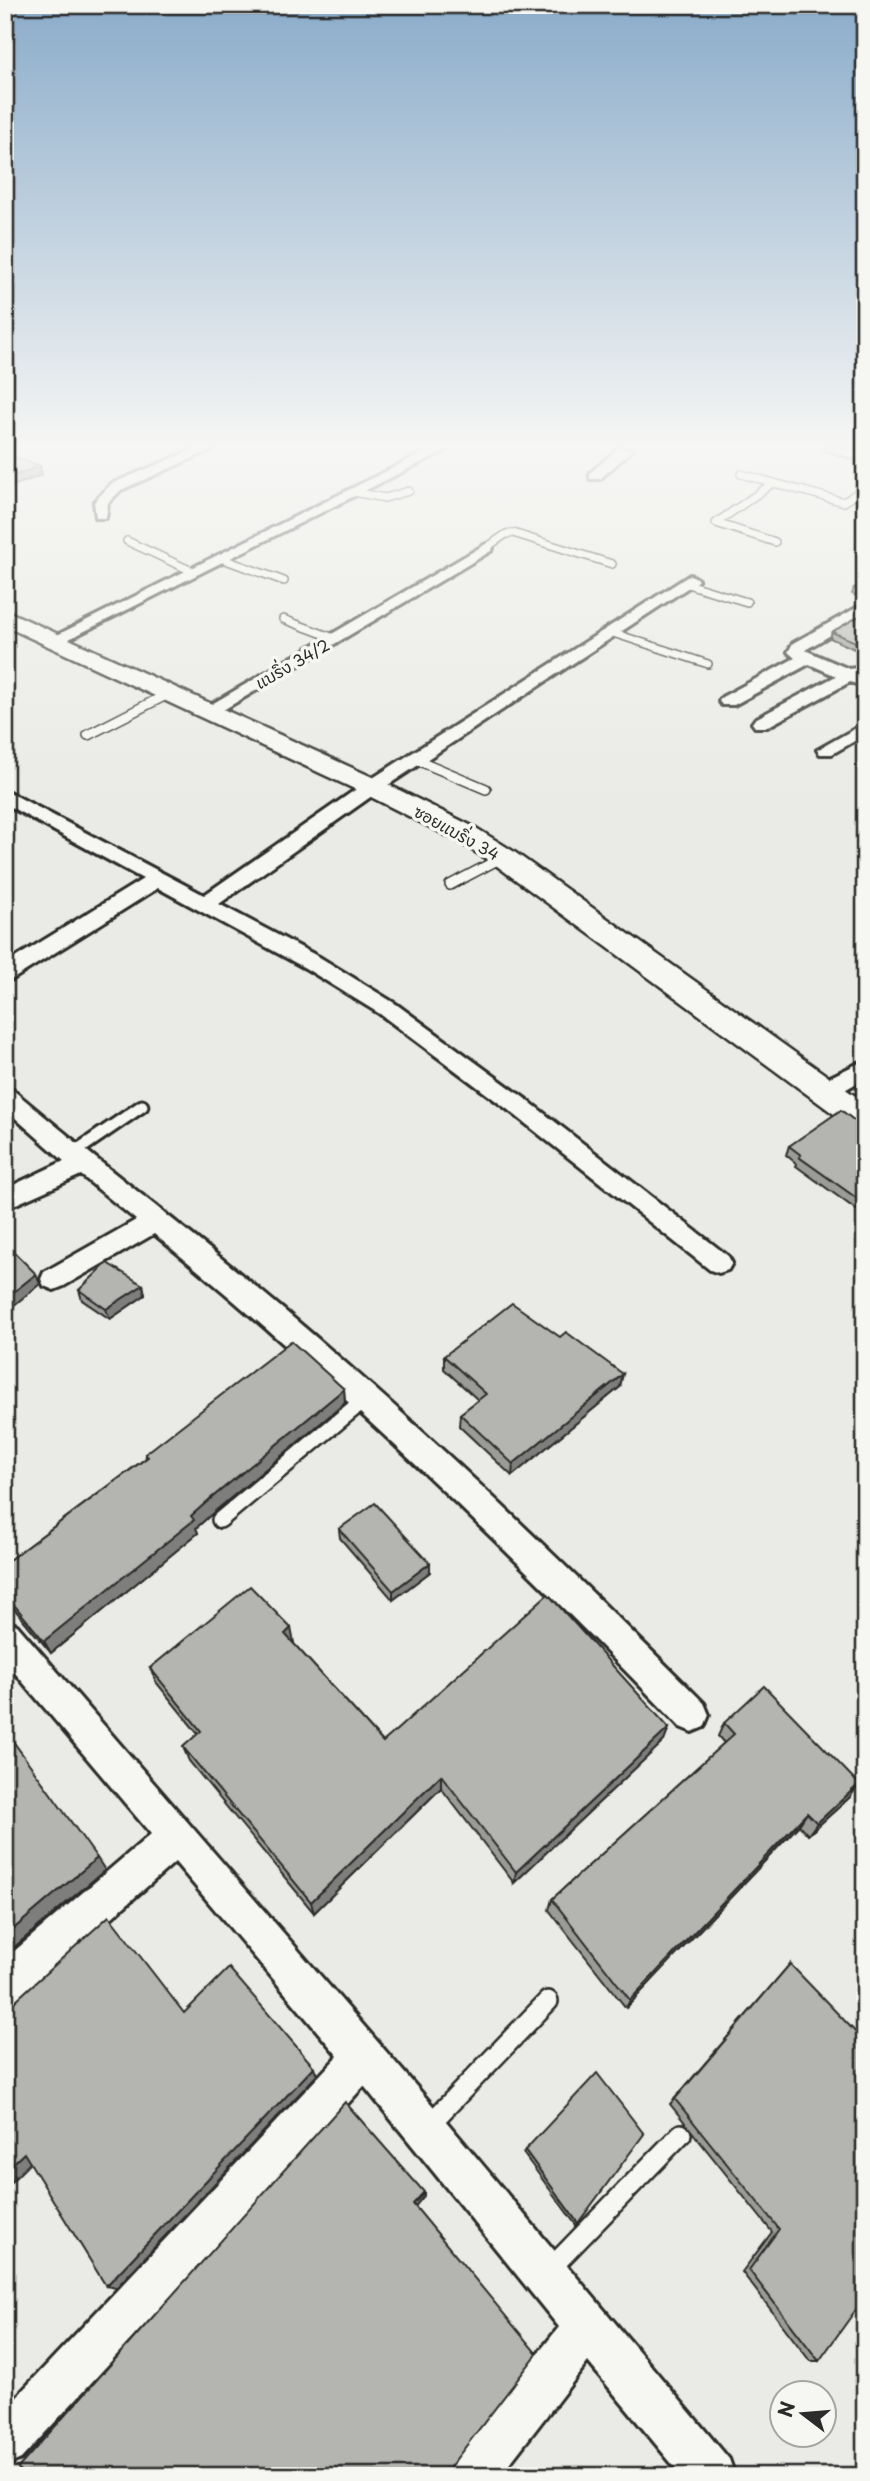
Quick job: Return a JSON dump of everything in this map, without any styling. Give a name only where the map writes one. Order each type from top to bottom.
[{"type":"street","points":[[55,640],[207,565]]},
{"type":"street","name":"แบริ่ง 34/2","points":[[207,712],[458,565]]},
{"type":"street","points":[[205,904],[372,787],[687,582]]},
{"type":"street","points":[[860,675],[807,658],[796,652],[796,649],[865,608]]},
{"type":"street","name":"ซอยแบริ่ง 34","points":[[5,617],[372,787],[466,834],[503,857],[865,1120]]},
{"type":"street","points":[[728,701],[807,658]]},
{"type":"street","points":[[761,723],[860,675]]},
{"type":"street","points":[[826,750],[865,728]]},
{"type":"street","points":[[5,796],[313,963],[388,1009],[520,1106],[719,1263]]},
{"type":"street","points":[[5,974],[158,879]]},
{"type":"street","points":[[824,1090],[865,1068]]},
{"type":"street","points":[[5,1096],[78,1159],[251,1298],[436,1464],[560,1581],[692,1715]]},
{"type":"street","points":[[5,1200],[78,1159]]},
{"type":"street","points":[[54,1279],[155,1221]]},
{"type":"street","points":[[6,1639],[426,2128],[712,2476]]},
{"type":"street","points":[[5,1985],[176,1837]]},
{"type":"street","points":[[5,2443],[365,2056]]},
{"type":"street","points":[[471,2476],[587,2327]]},
{"type":"lane","points":[[178,565],[194,572]]},
{"type":"lane","points":[[239,565],[284,581]]},
{"type":"lane","points":[[687,582],[747,602]]},
{"type":"lane","points":[[283,619],[334,638]]},
{"type":"lane","points":[[610,632],[708,664]]},
{"type":"lane","points":[[88,735],[168,694]]},
{"type":"lane","points":[[415,759],[486,789]]},
{"type":"lane","points":[[450,885],[503,857]]},
{"type":"lane","points":[[78,1159],[142,1106]]},
{"type":"lane","points":[[220,1520],[363,1400]]},
{"type":"lane","points":[[426,2128],[548,2001]]},
{"type":"lane","points":[[545,2275],[681,2134]]},
{"type":"building","points":[[865,582],[865,592],[854,588]]},
{"type":"building","points":[[865,613],[865,646],[832,632]]},
{"type":"building","points":[[841,1110],[855,1121],[865,1123],[865,1204],[799,1157],[801,1155],[789,1146]]},
{"type":"building","points":[[14,1252],[36,1274],[5,1299],[5,1257]]},
{"type":"building","points":[[107,1263],[143,1285],[106,1309],[79,1290]]},
{"type":"building","points":[[512,1303],[560,1337],[566,1332],[623,1374],[513,1464],[460,1414],[486,1394],[444,1356]]},
{"type":"building","points":[[291,1341],[344,1389],[210,1499],[191,1516],[194,1520],[44,1641],[5,1594],[5,1563],[148,1457],[145,1454]]},
{"type":"building","points":[[375,1503],[430,1563],[393,1591],[339,1529]]},
{"type":"building","points":[[250,1586],[291,1628],[285,1634],[383,1742],[548,1594],[669,1728],[516,1872],[441,1775],[311,1902],[183,1747],[201,1731],[150,1668]]},
{"type":"building","points":[[764,1686],[859,1784],[817,1823],[807,1813],[630,2000],[552,1899],[734,1734],[724,1723]]},
{"type":"building","points":[[5,1730],[97,1858],[5,1936]]},
{"type":"building","points":[[109,1916],[184,2013],[229,1968],[314,2067],[106,2286],[24,2153],[5,2171],[5,2010]]},
{"type":"building","points":[[790,1964],[865,2042],[865,2297],[819,2361],[749,2270],[779,2229],[675,2099]]},
{"type":"building","points":[[597,2073],[644,2134],[578,2223],[525,2150]]},
{"type":"building","points":[[345,2102],[424,2192],[413,2204],[537,2354],[443,2476],[242,2476],[239,2470],[234,2476],[22,2476],[18,2468]]}]
